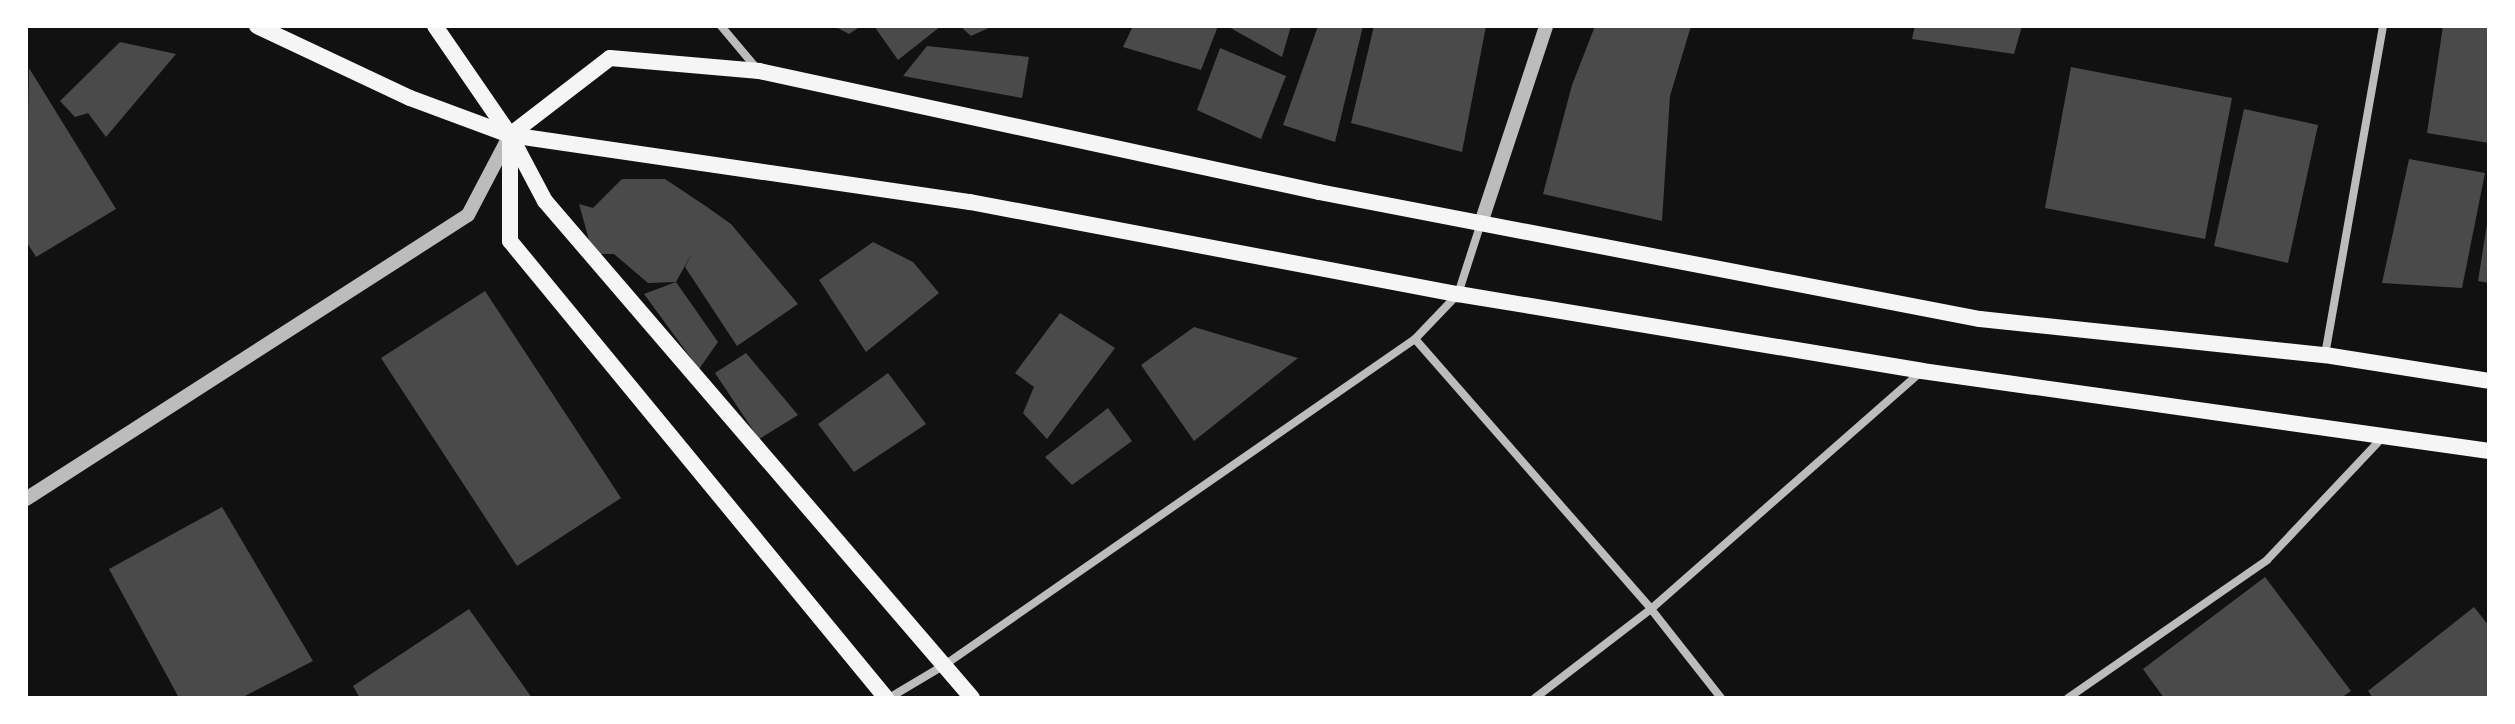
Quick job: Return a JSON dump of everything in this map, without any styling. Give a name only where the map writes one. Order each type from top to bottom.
[{"type":"main road","points":[[257,26],[410,98],[510,135],[970,202],[1458,294],[1922,371],[2381,439],[2489,451]]},
{"type":"main road","points":[[435,26],[510,135],[545,201],[946,664],[972,698]]},
{"type":"main road","points":[[510,135],[610,58],[759,71],[1481,223],[1980,319],[2325,355],[2489,381]]},
{"type":"main road","points":[[510,135],[510,241],[888,698]]},
{"type":"street","points":[[721,26],[759,71]]},
{"type":"street","points":[[888,698],[946,664],[1415,339],[1458,294],[1546,26]]},
{"type":"street","points":[[2325,355],[2383,26]]},
{"type":"street","points":[[26,499],[468,215],[510,135]]},
{"type":"street","points":[[1415,339],[1651,609],[1721,698]]},
{"type":"street","points":[[1535,698],[1651,609],[1922,371]]},
{"type":"street","points":[[2068,698],[2267,560],[2381,439]]},
{"type":"building","points":[[834,26],[861,26],[849,34]]},
{"type":"building","points":[[874,26],[941,26],[898,60]]},
{"type":"building","points":[[960,26],[993,26],[971,36]]},
{"type":"building","points":[[1133,26],[1218,26],[1201,70],[1123,47]]},
{"type":"building","points":[[1227,26],[1291,26],[1282,57]]},
{"type":"building","points":[[1318,26],[1363,26],[1335,142],[1283,125]]},
{"type":"building","points":[[1374,26],[1486,26],[1462,152],[1351,123]]},
{"type":"building","points":[[1595,26],[1691,26],[1670,96],[1662,221],[1543,194],[1572,85]]},
{"type":"building","points":[[1915,26],[2022,26],[2014,54],[1912,39]]},
{"type":"building","points":[[2443,26],[2489,26],[2489,143],[2427,133]]},
{"type":"building","points":[[120,42],[176,54],[106,137],[88,113],[75,117],[60,101]]},
{"type":"building","points":[[927,46],[1029,57],[1022,98],[903,76]]},
{"type":"building","points":[[1220,48],[1286,76],[1261,139],[1197,110]]},
{"type":"building","points":[[2071,67],[2232,98],[2205,239],[2045,208]]},
{"type":"building","points":[[29,68],[116,209],[36,257],[26,241]]},
{"type":"building","points":[[2244,109],[2318,125],[2288,263],[2214,246]]},
{"type":"building","points":[[2409,159],[2485,173],[2462,288],[2382,283]]},
{"type":"building","points":[[622,179],[665,179],[731,224],[798,304],[737,346],[685,267],[692,253],[676,282],[648,283],[614,254],[593,254],[579,204],[593,208]]},
{"type":"building","points":[[2489,225],[2489,283],[2478,281]]},
{"type":"building","points":[[873,242],[913,262],[939,293],[866,352],[819,280]]},
{"type":"building","points":[[676,282],[718,342],[699,369],[644,294]]},
{"type":"building","points":[[485,291],[621,498],[517,566],[381,358]]},
{"type":"building","points":[[1060,313],[1115,348],[1047,439],[1023,413],[1034,387],[1015,373]]},
{"type":"building","points":[[1194,327],[1298,358],[1194,441],[1141,365]]},
{"type":"building","points":[[746,353],[798,415],[759,439],[715,373]]},
{"type":"building","points":[[888,373],[926,424],[854,472],[818,424]]},
{"type":"building","points":[[1108,408],[1132,441],[1072,485],[1045,457]]},
{"type":"building","points":[[222,507],[313,661],[241,698],[179,698],[109,569]]},
{"type":"building","points":[[2265,577],[2351,691],[2341,698],[2164,698],[2143,669]]},
{"type":"building","points":[[2474,607],[2489,626],[2489,698],[2373,698],[2368,691]]},
{"type":"building","points":[[469,609],[532,698],[360,698],[353,686]]}]
